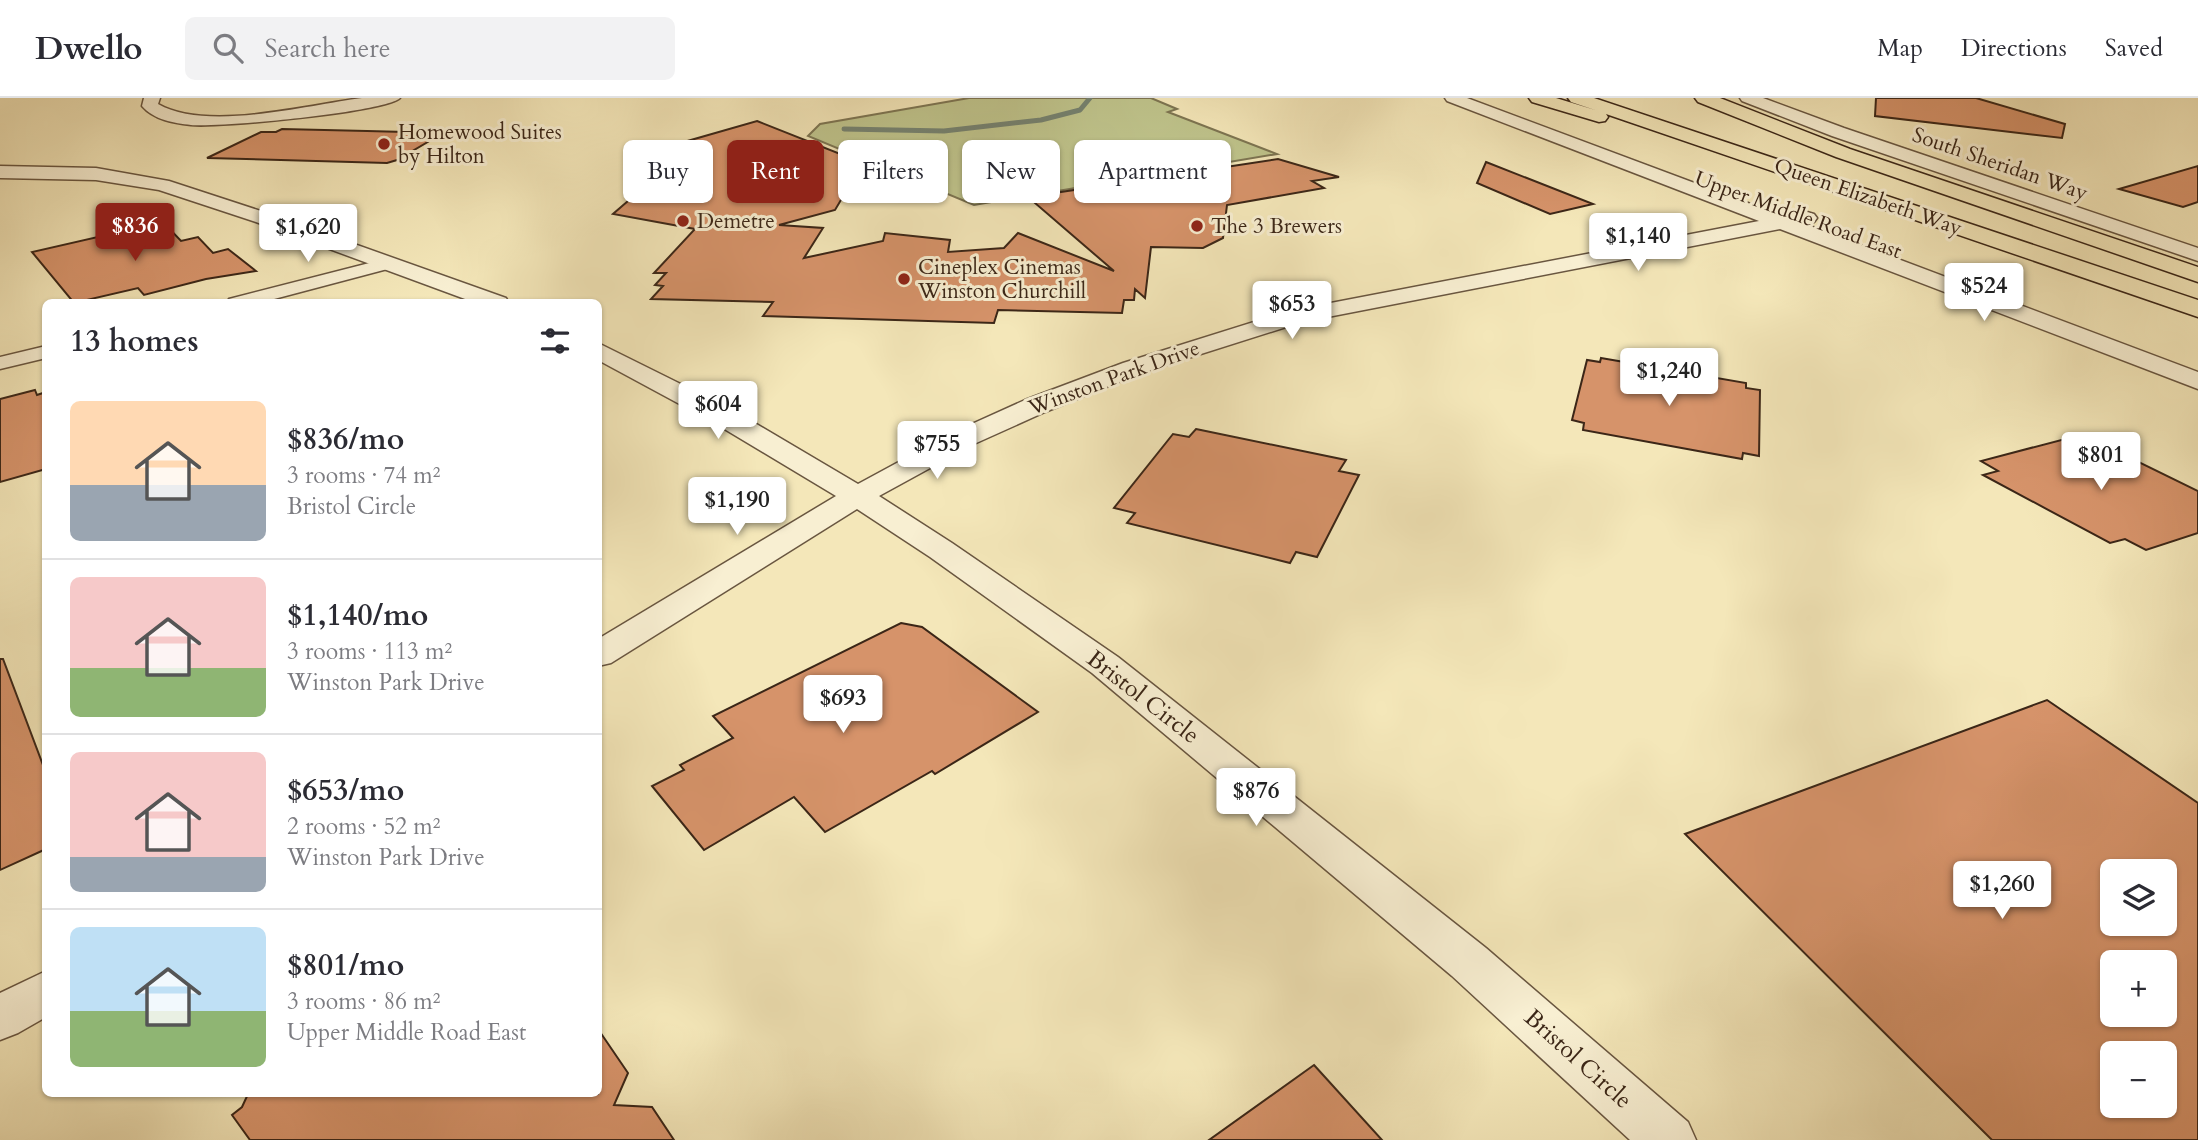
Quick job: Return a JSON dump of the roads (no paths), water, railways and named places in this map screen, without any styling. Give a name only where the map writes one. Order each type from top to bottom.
[{"type":"highway","points":[[1538,98],[1862,201],[1935,220]]},
{"type":"highway","name":"Queen Elizabeth Way","points":[[1577,98],[2198,309]]},
{"type":"highway","name":"Queen Elizabeth Way","points":[[1634,98],[2198,281]]},
{"type":"highway","points":[[1704,98],[1843,153],[2198,275]]},
{"type":"street","points":[[152,98],[150,106],[157,113],[208,120],[273,117],[391,98]]},
{"type":"street","points":[[182,101],[187,106],[207,111],[244,112],[350,98]]},
{"type":"street","name":"Upper Middle Road East","points":[[1453,98],[2198,362]]},
{"type":"street","name":"Upper Middle Road East","points":[[1476,98],[1796,221],[2198,381]]},
{"type":"street","name":"South Sheridan Way","points":[[1748,98],[1838,132],[2198,255]]},
{"type":"street","points":[[0,172],[96,174],[162,185],[487,299]]},
{"type":"street","name":"Winston Park Drive","points":[[602,653],[857,496],[964,438],[1035,406],[1132,368],[1297,316],[1796,221]]},
{"type":"street","points":[[251,299],[389,263]]},
{"type":"street","name":"Bristol Circle","points":[[602,351],[721,415],[857,496],[1026,609],[1157,706],[1469,962],[1669,1140]]},
{"type":"street","points":[[0,363],[42,353]]},
{"type":"street","points":[[0,1018],[42,994]]},
{"type":"waterway","points":[[844,129],[944,131],[1041,120],[1080,110],[1090,98]]},
{"type":"place","name":"Homewood Suites by Hilton","points":[[384,144]]},
{"type":"place","name":"Demetre","points":[[683,221]]},
{"type":"place","name":"The 3 Brewers","points":[[1197,226]]},
{"type":"place","name":"Cineplex Cinemas Winston Churchill","points":[[904,279]]}]
